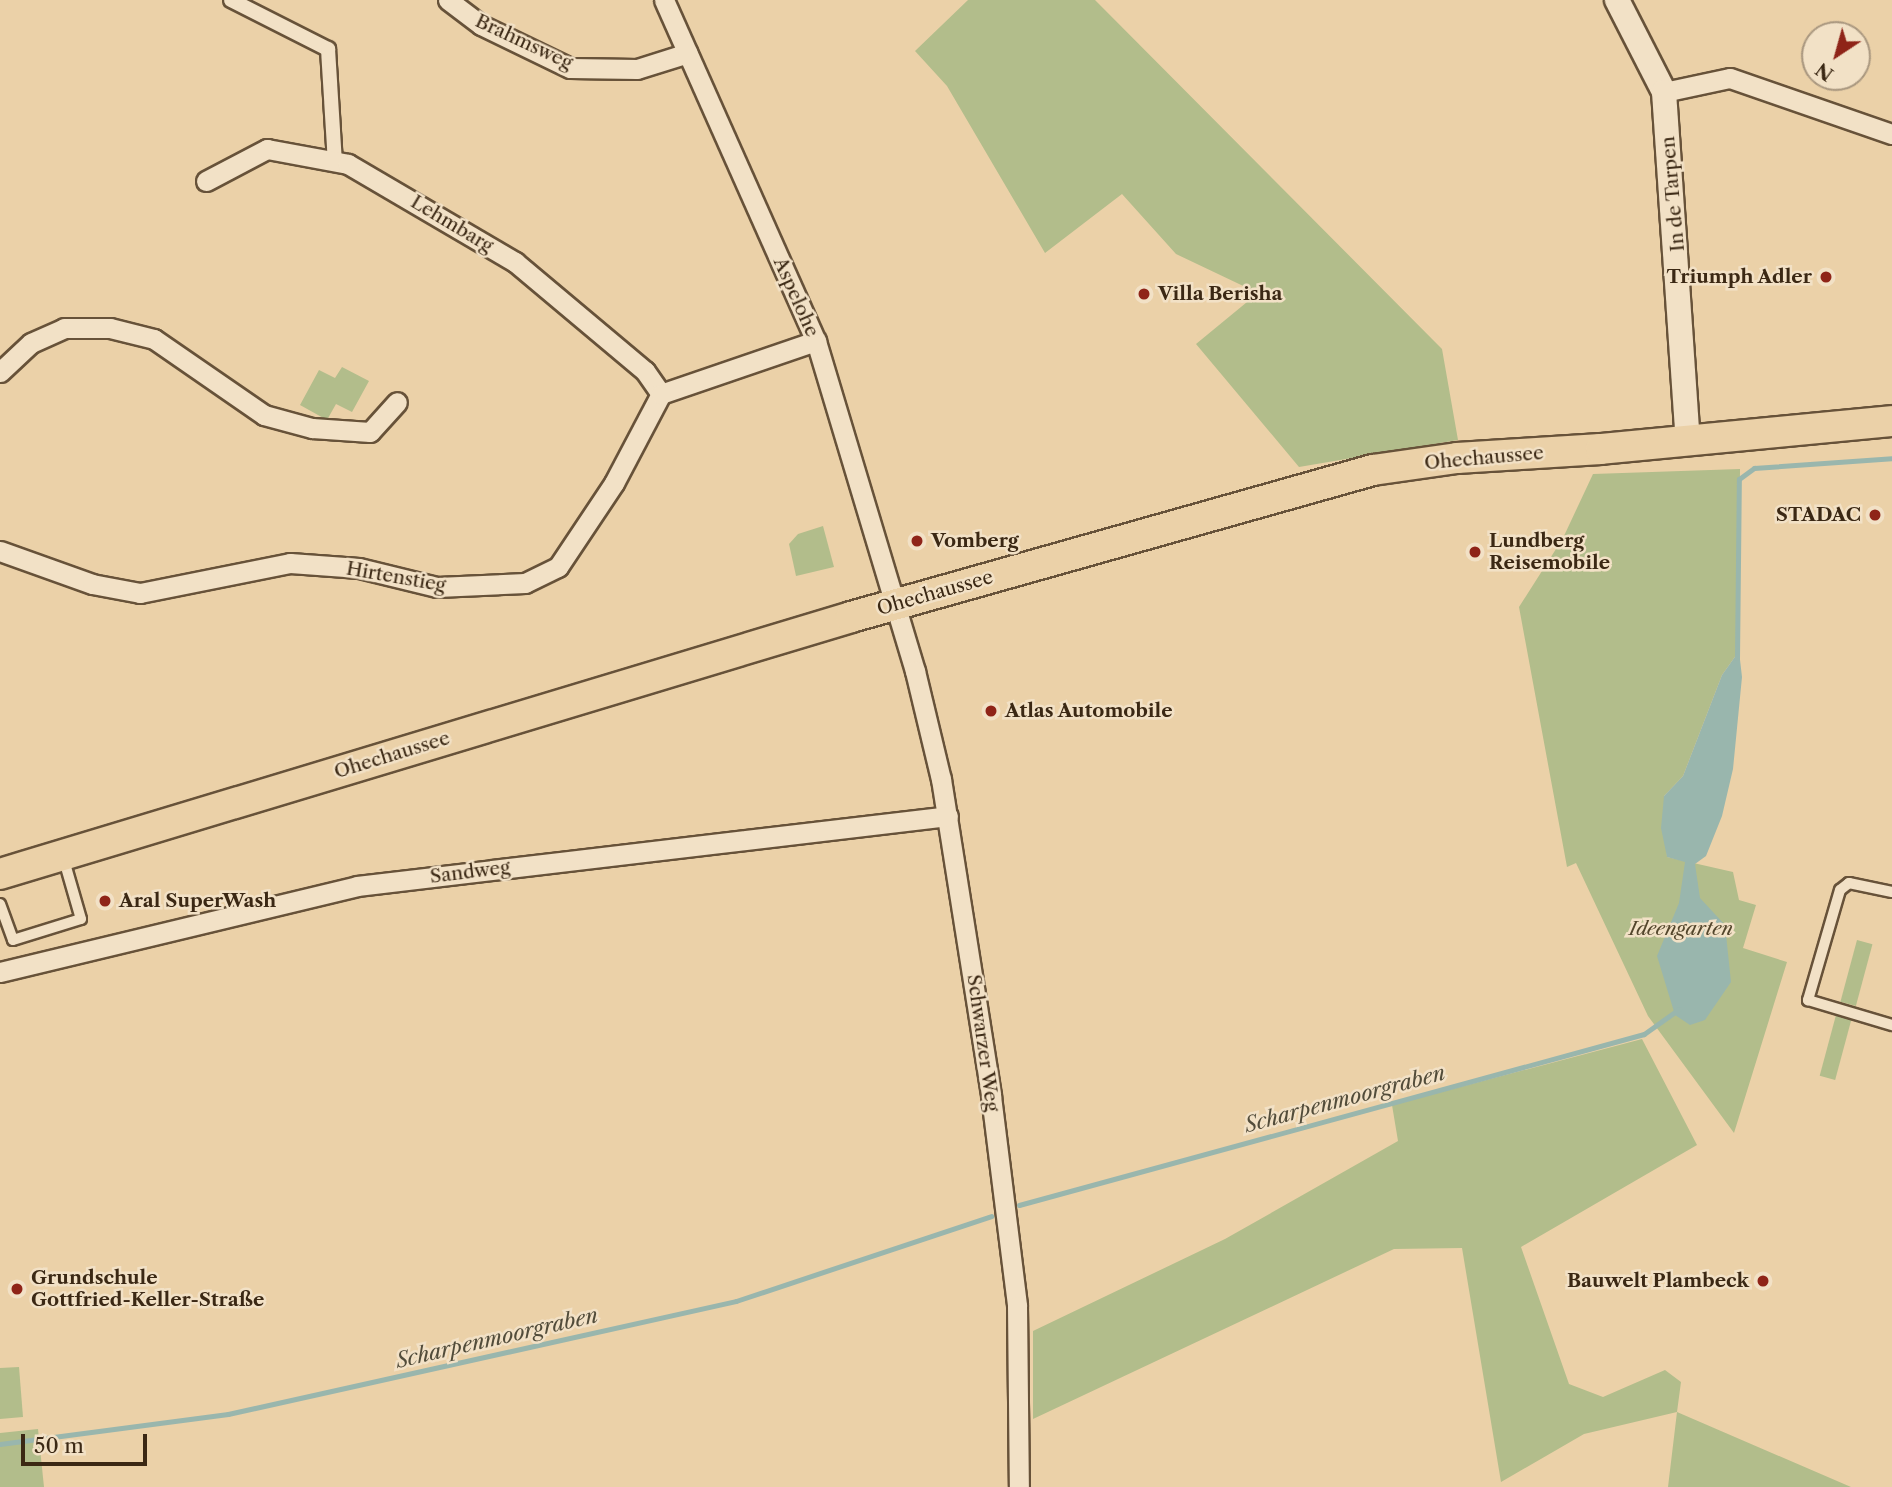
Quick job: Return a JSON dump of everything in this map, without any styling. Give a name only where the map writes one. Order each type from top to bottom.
[{"type":"main road","name":"Ohechaussee","points":[[0,874],[1189,518],[1373,470],[1457,458],[1688,441],[1892,421]]},
{"type":"street","points":[[231,0],[328,49],[335,162]]},
{"type":"street","name":"Brahmsweg","points":[[448,0],[481,25],[570,68],[637,69],[688,53]]},
{"type":"street","name":"Aspelohe","points":[[664,0],[816,341],[895,606]]},
{"type":"street","name":"In de Tarpen","points":[[1617,0],[1664,92],[1688,441]]},
{"type":"street","points":[[1664,92],[1730,78],[1892,134]]},
{"type":"street","name":"Lehmbarg","points":[[206,181],[267,149],[335,162],[364,173],[515,262],[635,362],[662,394]]},
{"type":"street","points":[[0,372],[31,343],[64,328],[110,328],[154,340],[264,415],[300,425],[370,432],[397,402]]},
{"type":"street","points":[[662,394],[752,367],[816,341]]},
{"type":"street","name":"Hirtenstieg","points":[[0,551],[92,584],[139,593],[289,563],[359,568],[437,587],[525,583],[558,567],[614,483],[662,394]]},
{"type":"street","name":"Schwarzer Weg","points":[[895,606],[948,816],[991,1096],[1017,1306],[1019,1487]]},
{"type":"street","name":"Sandweg","points":[[0,972],[357,886],[948,816]]},
{"type":"lane","points":[[0,904],[13,940],[81,919],[63,855]]},
{"type":"lane","points":[[1892,892],[1849,883],[1840,890],[1808,1000],[1892,1025]]},
{"type":"green space","points":[[968,0],[1095,0],[1442,349],[1458,440],[1299,467],[1196,344],[1258,293],[1176,254],[1122,194],[1045,253],[947,86],[915,51]]},
{"type":"green space","points":[[342,367],[369,381],[352,412],[336,404],[327,420],[300,405],[319,370],[335,378]]},
{"type":"green space","name":"Ideengarten","points":[[1740,469],[1739,651],[1722,675],[1683,776],[1664,796],[1667,857],[1733,872],[1739,900],[1756,905],[1743,948],[1787,962],[1734,1133],[1648,1016],[1576,863],[1567,867],[1519,607],[1563,538],[1593,474]]},
{"type":"green space","points":[[823,526],[834,567],[796,576],[789,544],[798,534]]},
{"type":"green space","points":[[1857,940],[1872,944],[1856,1006],[1840,1002]]},
{"type":"green space","points":[[1836,1015],[1851,1019],[1835,1080],[1820,1076]]},
{"type":"green space","points":[[1642,1039],[1697,1145],[1521,1247],[1569,1384],[1603,1397],[1665,1370],[1681,1382],[1677,1412],[1584,1434],[1501,1482],[1462,1248],[1394,1249],[1033,1419],[1033,1331],[1225,1239],[1398,1141],[1392,1105]]},
{"type":"green space","points":[[19,1367],[23,1417],[0,1419],[0,1368]]},
{"type":"green space","points":[[1677,1412],[1851,1487],[1668,1487]]},
{"type":"green space","points":[[38,1429],[44,1487],[0,1487],[0,1433]]},
{"type":"water","points":[[1739,651],[1742,677],[1733,769],[1722,816],[1706,856],[1695,864],[1700,898],[1725,925],[1731,982],[1705,1020],[1690,1025],[1675,1015],[1657,956],[1679,903],[1685,862],[1667,857],[1661,828],[1664,796],[1683,776],[1722,675]]},
{"type":"waterway","name":"Scharpenmoorgraben","points":[[1737,658],[1739,479],[1754,468],[1892,458]]},
{"type":"waterway","name":"Scharpenmoorgraben","points":[[1019,1205],[1644,1034],[1679,1009]]},
{"type":"waterway","name":"Scharpenmoorgraben","points":[[0,1444],[228,1414],[736,1301],[991,1216]]},
{"type":"place","name":"Triumph Adler","points":[[1826,277]]},
{"type":"place","name":"Villa Berisha","points":[[1144,294]]},
{"type":"place","name":"STADAC","points":[[1875,515]]},
{"type":"place","name":"Vomberg","points":[[917,541]]},
{"type":"place","name":"Lundberg Reisemobile","points":[[1475,552]]},
{"type":"place","name":"Atlas Automobile","points":[[991,711]]},
{"type":"place","name":"Aral SuperWash","points":[[105,901]]},
{"type":"place","name":"Bauwelt Plambeck","points":[[1763,1281]]},
{"type":"place","name":"Grundschule Gottfried-Keller-Straße","points":[[17,1289]]}]
